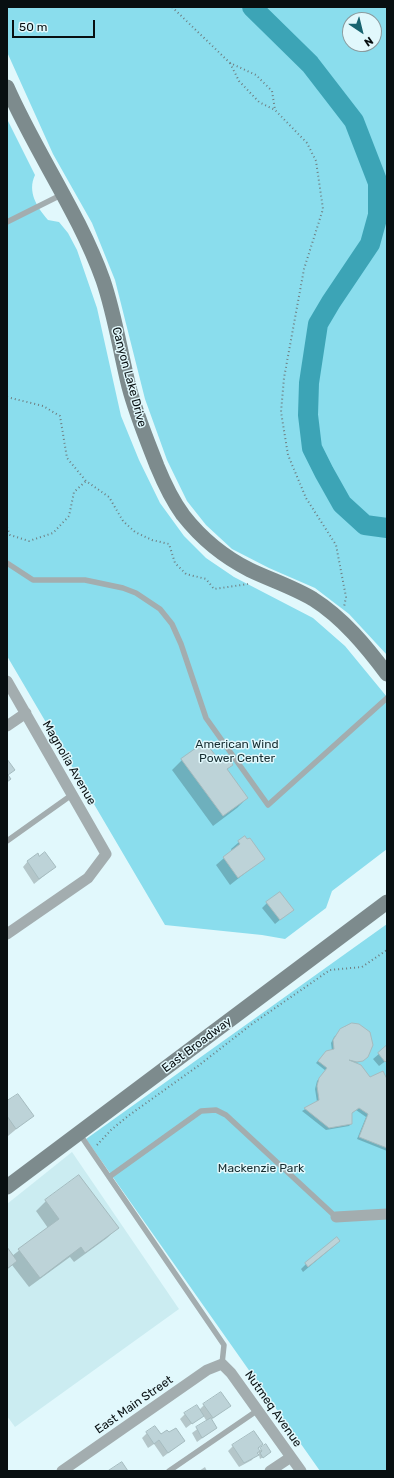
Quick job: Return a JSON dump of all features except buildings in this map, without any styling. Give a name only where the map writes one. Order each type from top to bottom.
[{"type":"street","name":"Canyon Lake Drive","points":[[7,87],[25,127],[83,233],[103,280],[111,304],[130,387],[139,417],[168,491],[182,514],[213,547],[232,560],[314,600],[353,632],[387,674]]},
{"type":"street","name":"Magnolia Avenue","points":[[7,681],[100,840],[106,854],[88,878],[7,934]]},
{"type":"street","points":[[7,726],[26,713]]},
{"type":"street","name":"East Broadway","points":[[7,1187],[387,902]]},
{"type":"street","points":[[336,1217],[387,1214]]},
{"type":"street","name":"Nutmeq Avenue","points":[[222,1364],[231,1373],[301,1471]]},
{"type":"street","name":"East Main Street","points":[[62,1471],[207,1370],[222,1364]]},
{"type":"street","points":[[270,1471],[291,1457]]},
{"type":"lane","points":[[7,222],[62,195]]},
{"type":"lane","points":[[7,562],[33,580],[85,580],[123,588],[136,593],[160,609],[172,624],[182,644],[206,718],[268,805],[387,698]]},
{"type":"lane","points":[[7,841],[73,794]]},
{"type":"lane","points":[[109,1177],[200,1111],[216,1110],[226,1115],[336,1217]]},
{"type":"lane","points":[[79,1133],[224,1345],[222,1364]]},
{"type":"lane","points":[[169,1471],[258,1410]]},
{"type":"path","points":[[172,7],[230,63],[256,76],[272,91],[275,110]]},
{"type":"path","points":[[230,63],[239,81],[259,102],[275,110],[307,142],[316,161],[323,209],[304,269],[284,378],[281,412],[288,455],[306,498],[336,545],[346,597],[340,621]]},
{"type":"path","points":[[7,397],[43,406],[60,416],[67,458],[86,481],[109,497],[123,521],[135,532],[152,540],[169,544],[175,563],[186,574],[206,579],[214,589],[251,584]]},
{"type":"path","points":[[7,527],[10,535],[29,541],[52,533],[69,516],[74,492],[86,481]]},
{"type":"path","points":[[90,1150],[100,1143],[111,1130],[128,1116],[290,997],[330,970],[362,967],[387,950]]},
{"type":"shaded area","points":[[72,1152],[179,1309],[15,1427],[7,1416],[7,1204]]},
{"type":"green space","points":[[7,7],[387,7],[387,655],[349,614],[315,588],[269,568],[232,549],[206,525],[187,501],[167,460],[145,399],[115,280],[92,223],[53,154],[7,52]]},
{"type":"green space","name":"American Wind Power Center","points":[[7,119],[35,175],[32,187],[34,199],[37,205],[48,220],[59,222],[68,233],[77,250],[97,308],[121,416],[139,460],[160,503],[184,536],[206,558],[234,577],[313,618],[345,646],[387,697],[387,849],[332,891],[326,908],[285,939],[262,935],[165,925],[7,656]]},
{"type":"green space","name":"Mackenzie Park","points":[[387,924],[387,1471],[320,1471],[86,1139]]},
{"type":"waterway","points":[[252,7],[310,64],[354,121],[378,183],[378,215],[370,244],[318,324],[309,383],[308,415],[312,448],[342,504],[365,525],[387,528]]}]
